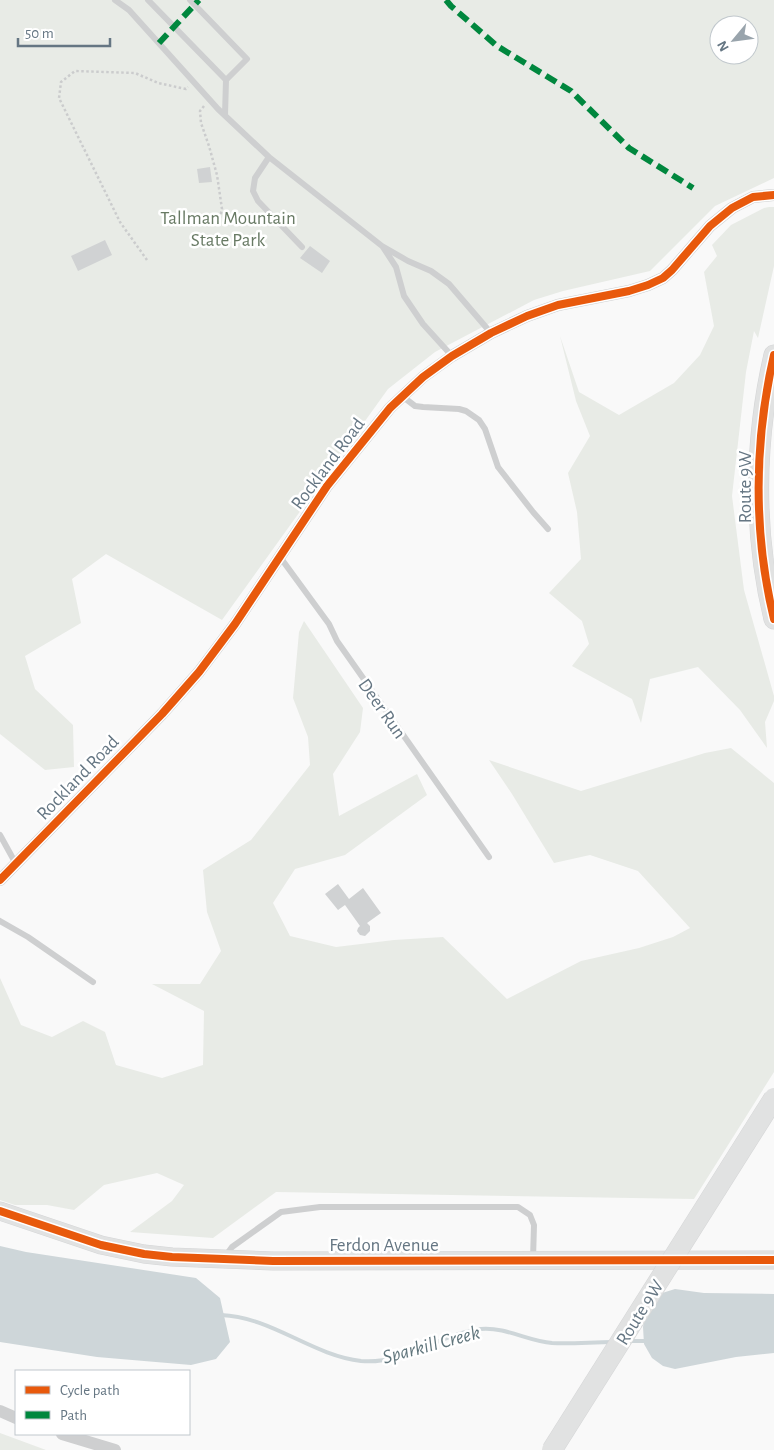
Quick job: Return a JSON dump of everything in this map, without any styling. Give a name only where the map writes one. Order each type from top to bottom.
[{"type":"main road","name":"Route 9W","points":[[774,355],[768,380],[762,429],[759,501],[760,541],[764,573],[774,618]]},
{"type":"main road","name":"Route 9W","points":[[552,1450],[774,1098]]},
{"type":"street","name":"Rockland Road","points":[[0,880],[162,714],[199,672],[235,624],[327,486],[390,408],[402,396],[452,356],[491,333],[527,316],[558,305],[629,291],[662,278],[672,270],[710,226],[732,208],[753,197],[774,195]]},
{"type":"street","name":"Ferdon Avenue","points":[[0,1211],[81,1239],[123,1250],[172,1257],[273,1261],[774,1260]]},
{"type":"street","points":[[0,1412],[15,1418]]},
{"type":"street","points":[[65,1435],[115,1450]]},
{"type":"lane","points":[[148,0],[226,80]]},
{"type":"lane","points":[[190,0],[247,59],[226,80],[225,115]]},
{"type":"lane","points":[[118,1],[130,10],[210,100],[269,157],[382,246],[408,261],[431,271],[449,284],[491,333]]},
{"type":"lane","points":[[269,157],[254,178],[252,191],[258,201],[302,248]]},
{"type":"lane","points":[[382,246],[396,268],[404,296],[423,324],[452,356]]},
{"type":"lane","points":[[402,396],[415,406],[422,408],[459,409],[466,411],[479,420],[486,429],[498,467],[548,528]]},
{"type":"lane","name":"Deer Run","points":[[280,557],[328,624],[348,658],[488,857]]},
{"type":"lane","points":[[0,835],[16,864]]},
{"type":"lane","points":[[0,921],[41,946],[93,982]]},
{"type":"lane","points":[[223,1259],[232,1246],[281,1212],[320,1207],[518,1207],[530,1215],[534,1225],[534,1260]]},
{"type":"path","points":[[147,260],[120,222],[58,98],[61,82],[75,71],[135,73],[158,83],[186,89],[195,83]]},
{"type":"path","points":[[210,100],[200,111],[201,123],[210,146],[217,175],[222,209],[218,225]]},
{"type":"green space","name":"Tallman Mountain State Park","points":[[0,0],[774,0],[774,178],[715,206],[650,271],[563,291],[534,300],[435,352],[388,389],[222,620],[106,554],[72,579],[81,623],[25,656],[35,689],[73,725],[74,767],[45,770],[0,734]]},
{"type":"green space","points":[[769,207],[774,207],[774,266],[758,338],[754,331],[746,372],[732,496],[744,590],[774,696],[774,701],[765,722],[767,748],[740,710],[698,667],[650,679],[641,723],[632,699],[572,666],[589,644],[582,621],[549,593],[581,559],[577,512],[568,473],[590,436],[576,401],[560,336],[579,392],[619,415],[674,383],[700,355],[714,326],[704,272],[717,256],[712,245],[731,225]]},
{"type":"green space","points":[[304,621],[363,708],[360,732],[333,774],[339,816],[417,774],[427,795],[345,855],[295,869],[273,903],[290,936],[336,947],[394,940],[443,937],[507,999],[581,961],[639,948],[673,937],[690,928],[638,871],[590,855],[554,863],[489,760],[581,791],[705,753],[731,748],[774,783],[774,1072],[694,1199],[276,1192],[213,1238],[130,1232],[172,1201],[184,1185],[157,1173],[104,1185],[74,1210],[47,1205],[15,1205],[0,1200],[0,978],[21,1025],[52,1037],[83,1021],[105,1032],[116,1065],[162,1078],[203,1065],[204,1011],[152,984],[200,984],[221,951],[207,912],[203,870],[251,840],[310,765],[308,737],[293,698],[299,632]]},
{"type":"green space","points":[[0,1433],[46,1450],[0,1450]]},
{"type":"shaded area","points":[[0,1246],[26,1252],[196,1278],[220,1298],[230,1342],[216,1359],[191,1365],[97,1357],[0,1342]]},
{"type":"shaded area","points":[[675,1289],[704,1293],[774,1294],[774,1353],[736,1357],[675,1369],[663,1366],[652,1358],[644,1344],[643,1327],[646,1310],[659,1294]]},
{"type":"building","points":[[210,167],[212,182],[199,183],[197,169]]},
{"type":"building","points":[[105,240],[112,255],[78,271],[71,256]]},
{"type":"building","points":[[310,246],[330,261],[322,273],[300,258]]},
{"type":"building","points":[[338,884],[349,899],[363,888],[381,913],[367,923],[370,926],[370,931],[365,936],[360,935],[357,931],[360,926],[345,905],[338,910],[325,894]]},
{"type":"waterway","name":"Sparkill Creek","points":[[221,1315],[240,1317],[257,1322],[325,1352],[361,1361],[377,1361],[392,1358],[466,1332],[481,1329],[499,1330],[552,1343],[613,1342]]},
{"type":"waterway","name":"Sparkill Creek","points":[[627,1341],[648,1341]]},
{"type":"marked path","points":[[159,43],[199,0]]},
{"type":"marked path","points":[[446,0],[497,46],[571,91],[629,148],[693,188]]},
{"type":"cycle path","points":[[0,880],[162,714],[199,672],[235,624],[327,486],[390,408],[423,377],[452,356],[491,333],[527,316],[558,305],[629,291],[663,278],[710,226],[732,208],[753,197],[774,195]]},
{"type":"cycle path","points":[[774,355],[763,420],[759,487],[762,554],[774,619]]},
{"type":"cycle path","points":[[0,1211],[101,1245],[144,1254],[172,1257],[273,1261],[774,1260]]}]
